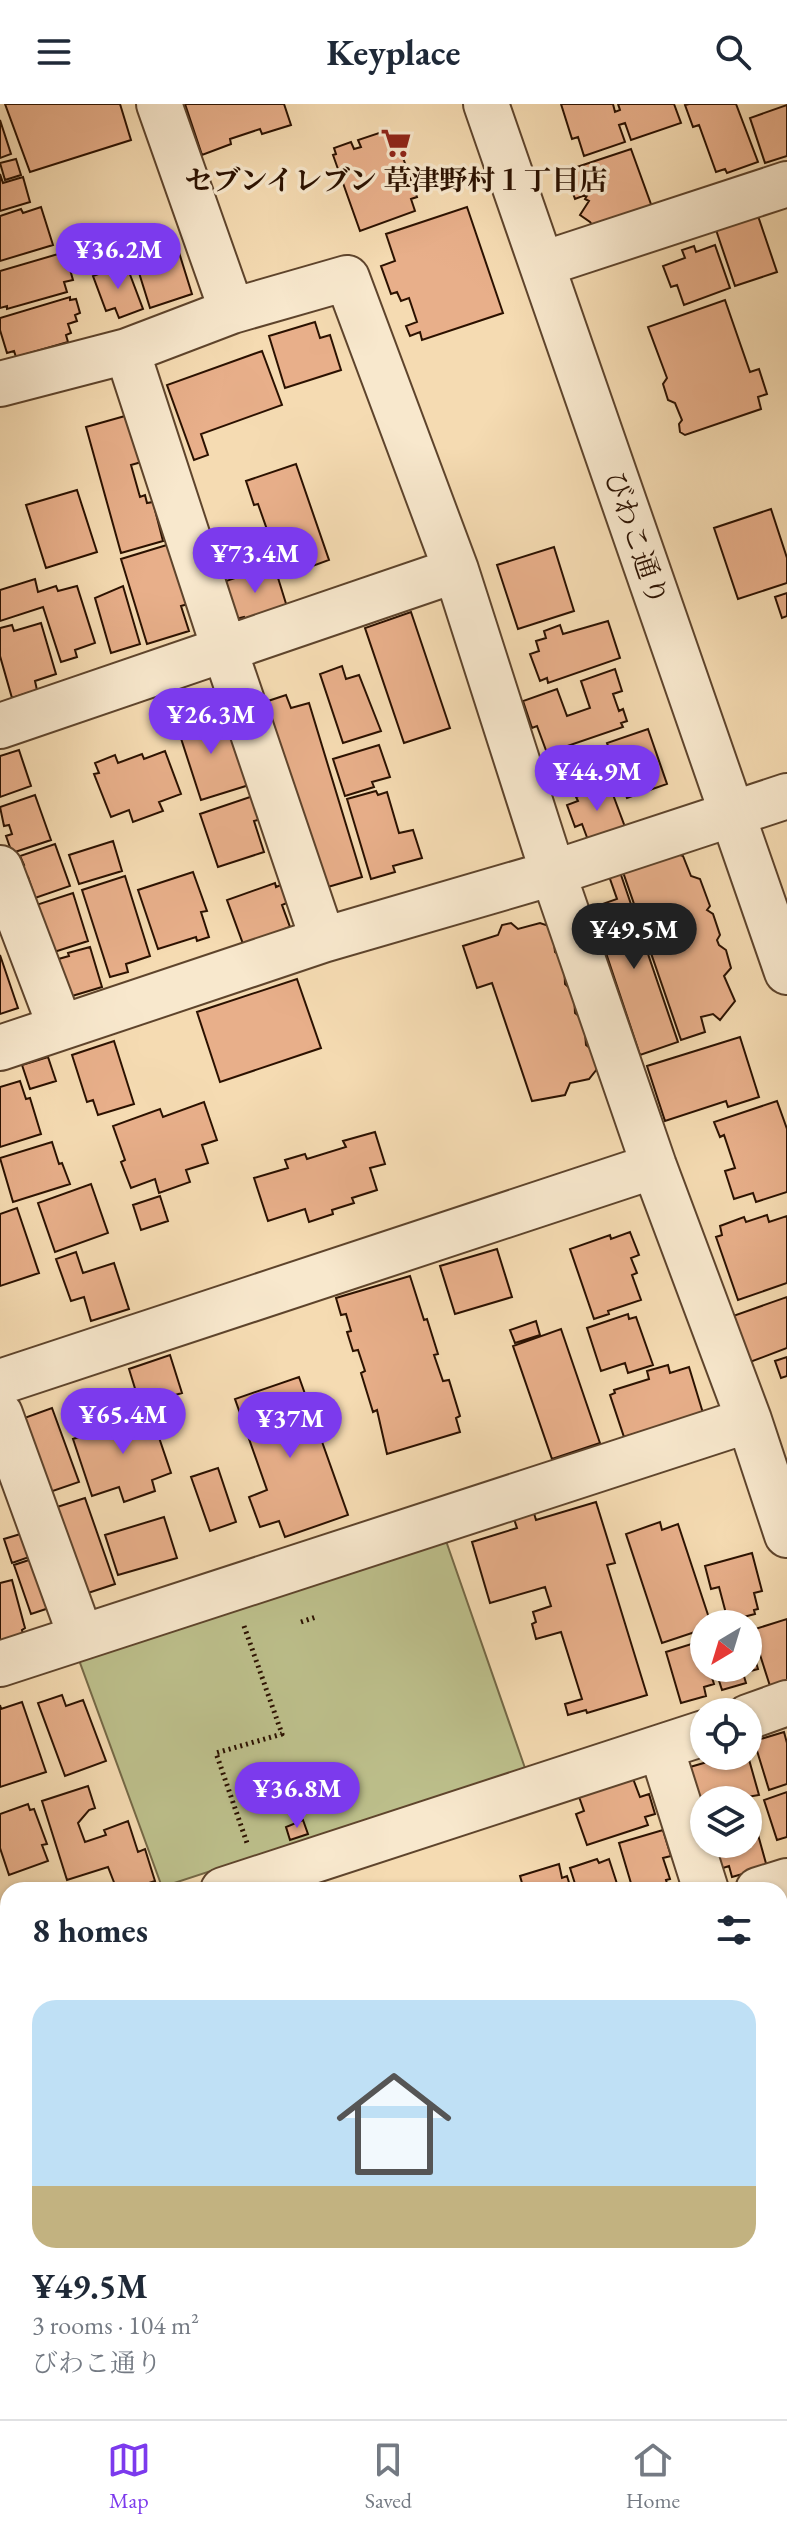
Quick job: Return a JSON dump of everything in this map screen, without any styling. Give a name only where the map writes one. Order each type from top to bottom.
[{"type":"street","points":[[159,104],[232,311]]},
{"type":"street","name":"びわこ通り","points":[[486,104],[787,972]]},
{"type":"street","points":[[543,264],[787,184]]},
{"type":"street","points":[[0,384],[127,351],[232,311],[347,278],[456,570],[553,873],[654,1166],[749,1420],[787,1535]]},
{"type":"street","points":[[127,351],[323,940]]},
{"type":"street","points":[[0,726],[456,570]]},
{"type":"street","points":[[0,1048],[323,940],[553,873],[787,796]]},
{"type":"street","points":[[0,868],[60,1026]]},
{"type":"street","points":[[0,1382],[654,1166]]},
{"type":"street","points":[[0,1414],[81,1637]]},
{"type":"street","points":[[0,1664],[749,1420]]},
{"type":"street","points":[[762,1712],[787,1703]]},
{"type":"street","points":[[246,1882],[690,1738]]},
{"type":"street","points":[[661,1748],[703,1882]]},
{"type":"path","points":[[231,1588],[282,1734],[216,1753],[240,1882]]},
{"type":"path","points":[[301,1622],[316,1617]]},
{"type":"green space","points":[[445,1538],[525,1768],[177,1882],[160,1882],[79,1660]]},
{"type":"building","points":[[5,104],[120,104],[131,140],[30,172]]},
{"type":"building","points":[[185,104],[284,104],[291,125],[262,134],[260,129],[230,139],[231,144],[202,155]]},
{"type":"building","points":[[561,104],[613,104],[615,112],[620,110],[618,104],[674,104],[681,123],[631,140],[625,123],[619,125],[625,142],[584,156],[578,137],[572,139]]},
{"type":"building","points":[[736,104],[758,162],[727,173],[725,169],[716,172],[699,125],[693,127],[685,105]]},
{"type":"building","points":[[787,105],[787,156],[765,163],[750,118]]},
{"type":"building","points":[[0,120],[11,154],[0,158]]},
{"type":"building","points":[[379,133],[397,141],[417,197],[411,199],[415,211],[360,231],[333,155],[336,154],[334,148],[351,142],[354,149],[361,147],[358,140]]},
{"type":"building","points":[[631,149],[652,207],[597,232],[580,215],[589,201],[585,199],[588,194],[575,199],[565,171]]},
{"type":"building","points":[[16,159],[21,175],[5,180],[0,163]]},
{"type":"building","points":[[0,174],[3,183],[23,177],[30,202],[0,211]]},
{"type":"building","points":[[41,207],[53,245],[0,261],[0,216]]},
{"type":"building","points":[[467,207],[503,313],[422,340],[420,332],[410,336],[406,326],[417,322],[409,298],[401,301],[397,292],[391,294],[381,266],[395,261],[386,234]]},
{"type":"building","points":[[757,213],[777,272],[735,286],[715,227]]},
{"type":"building","points":[[715,245],[730,288],[684,305],[677,285],[671,287],[663,266],[685,258],[682,250],[694,246],[696,252]]},
{"type":"building","points":[[177,246],[192,294],[150,308],[135,260]]},
{"type":"building","points":[[65,252],[73,280],[64,282],[67,292],[7,309],[7,306],[0,308],[0,271]]},
{"type":"building","points":[[126,264],[143,309],[119,318],[115,308],[106,311],[93,276]]},
{"type":"building","points":[[70,297],[70,300],[76,299],[80,313],[75,315],[77,321],[68,324],[71,333],[66,335],[68,342],[16,357],[14,351],[7,353],[0,318]]},
{"type":"building","points":[[725,300],[750,372],[759,369],[767,394],[758,397],[761,409],[685,435],[680,432],[682,420],[675,403],[668,400],[663,384],[667,378],[648,327]]},
{"type":"building","points":[[315,322],[320,338],[330,335],[341,370],[285,388],[269,336]]},
{"type":"building","points":[[262,351],[282,405],[201,434],[208,455],[194,460],[167,385]]},
{"type":"building","points":[[132,414],[145,461],[131,465],[140,497],[145,495],[147,503],[153,502],[163,541],[121,553],[86,427]]},
{"type":"building","points":[[296,464],[329,560],[288,575],[281,554],[276,555],[258,504],[254,505],[246,481]]},
{"type":"building","points":[[77,490],[97,552],[46,568],[26,505]]},
{"type":"building","points":[[771,509],[787,558],[787,583],[738,599],[714,528]]},
{"type":"building","points":[[170,544],[188,604],[181,606],[189,631],[147,644],[121,559]]},
{"type":"building","points":[[554,547],[574,611],[518,629],[497,565]]},
{"type":"building","points":[[274,565],[288,610],[246,624],[244,617],[236,619],[217,584]]},
{"type":"building","points":[[35,579],[38,592],[56,586],[58,591],[77,586],[95,643],[75,650],[77,657],[61,662],[43,607],[0,621],[0,590]]},
{"type":"building","points":[[123,586],[140,644],[111,653],[95,598]]},
{"type":"building","points":[[787,593],[787,616],[782,618],[775,597]]},
{"type":"building","points":[[411,612],[450,728],[404,743],[365,628]]},
{"type":"building","points":[[608,621],[620,658],[548,683],[547,678],[540,681],[530,654],[539,651],[536,641],[546,638],[544,631],[560,625],[563,634]]},
{"type":"building","points":[[41,623],[56,674],[35,681],[37,690],[12,698],[0,656],[0,628],[12,625],[14,631]]},
{"type":"building","points":[[342,666],[346,679],[359,675],[381,731],[343,743],[320,674]]},
{"type":"building","points":[[615,669],[622,691],[613,694],[619,711],[623,709],[627,721],[621,723],[623,727],[547,753],[537,726],[532,728],[523,701],[557,689],[567,716],[590,708],[581,681]]},
{"type":"building","points":[[286,695],[291,708],[309,703],[362,877],[321,889],[262,703]]},
{"type":"building","points":[[204,711],[211,730],[229,724],[249,785],[201,800],[175,720]]},
{"type":"building","points":[[648,729],[667,784],[627,798],[607,743]]},
{"type":"building","points":[[379,745],[390,777],[372,782],[374,787],[345,796],[333,759]]},
{"type":"building","points":[[590,747],[602,779],[560,794],[548,763]]},
{"type":"building","points":[[19,750],[31,786],[0,797],[0,756]]},
{"type":"building","points":[[165,751],[181,794],[159,802],[163,811],[133,822],[129,810],[111,817],[94,774],[99,773],[95,763],[115,755],[118,763],[142,754],[144,759]]},
{"type":"building","points":[[609,784],[625,827],[588,840],[582,824],[575,827],[567,805],[578,801],[576,797]]},
{"type":"building","points":[[376,791],[378,795],[387,792],[399,833],[413,830],[422,858],[393,866],[395,872],[371,879],[347,799]]},
{"type":"building","points":[[35,795],[51,840],[12,853],[6,836],[12,834],[9,825],[4,826],[0,807]]},
{"type":"building","points":[[253,796],[261,819],[254,821],[264,852],[218,867],[200,814]]},
{"type":"building","points":[[113,841],[122,871],[79,884],[69,855]]},
{"type":"building","points":[[55,844],[70,886],[35,898],[28,877],[24,878],[19,867],[24,865],[20,856]]},
{"type":"building","points":[[675,853],[683,856],[691,876],[700,879],[710,906],[707,910],[713,914],[720,935],[717,940],[726,950],[731,968],[724,976],[735,1001],[720,1020],[713,1014],[701,1017],[705,1032],[681,1040],[623,872]]},
{"type":"building","points":[[193,872],[207,911],[201,912],[209,937],[197,941],[196,937],[158,949],[138,890]]},
{"type":"building","points":[[620,872],[678,1042],[640,1055],[591,908],[617,899],[609,876]]},
{"type":"building","points":[[125,876],[150,956],[126,964],[128,972],[110,977],[82,890]]},
{"type":"building","points":[[275,883],[276,887],[283,884],[289,902],[282,905],[290,927],[284,929],[287,937],[246,952],[227,900]]},
{"type":"building","points":[[73,893],[88,941],[51,953],[30,907]]},
{"type":"building","points":[[511,923],[518,929],[540,923],[549,926],[553,932],[555,952],[564,959],[565,984],[574,992],[575,1013],[584,1020],[586,1045],[595,1052],[597,1069],[589,1079],[570,1083],[565,1095],[532,1101],[492,983],[477,988],[463,946],[498,935],[502,925]]},
{"type":"building","points":[[90,947],[102,987],[72,996],[55,960]]},
{"type":"building","points":[[0,955],[18,1008],[0,1014]]},
{"type":"building","points":[[297,979],[321,1048],[220,1082],[197,1012]]},
{"type":"building","points":[[740,1037],[759,1097],[728,1107],[726,1101],[665,1121],[647,1066]]},
{"type":"building","points":[[114,1041],[134,1104],[98,1115],[93,1100],[87,1102],[72,1055]]},
{"type":"building","points":[[48,1057],[56,1081],[30,1089],[22,1065]]},
{"type":"building","points":[[20,1081],[26,1099],[30,1098],[41,1134],[0,1147],[0,1087]]},
{"type":"building","points":[[777,1101],[787,1129],[787,1192],[756,1202],[753,1193],[734,1199],[725,1171],[735,1168],[724,1135],[720,1137],[714,1122]]},
{"type":"building","points":[[204,1102],[217,1140],[202,1145],[208,1163],[186,1170],[190,1182],[159,1193],[155,1179],[131,1188],[113,1126],[160,1109],[163,1117]]},
{"type":"building","points":[[375,1132],[385,1164],[370,1168],[377,1190],[352,1198],[354,1203],[309,1222],[305,1209],[268,1221],[254,1178],[288,1168],[285,1160],[305,1154],[307,1159],[346,1147],[343,1141]]},
{"type":"building","points":[[52,1142],[70,1184],[13,1202],[0,1158]]},
{"type":"building","points":[[91,1184],[108,1233],[55,1252],[38,1203]]},
{"type":"building","points":[[160,1196],[168,1221],[141,1230],[133,1205]]},
{"type":"building","points":[[17,1208],[39,1273],[0,1286],[0,1214]]},
{"type":"building","points":[[767,1215],[769,1222],[787,1216],[787,1283],[738,1300],[716,1237],[722,1235],[720,1226],[744,1217],[746,1222]]},
{"type":"building","points":[[630,1232],[639,1255],[631,1258],[637,1273],[632,1275],[641,1300],[594,1319],[570,1249],[610,1235],[611,1239]]},
{"type":"building","points":[[497,1249],[512,1297],[455,1314],[440,1266]]},
{"type":"building","points":[[76,1252],[83,1273],[114,1263],[129,1309],[91,1321],[84,1297],[71,1301],[56,1259]]},
{"type":"building","points":[[410,1276],[438,1354],[434,1355],[443,1381],[449,1380],[460,1416],[456,1418],[460,1432],[387,1454],[377,1410],[373,1412],[361,1373],[365,1371],[358,1350],[353,1351],[346,1314],[341,1315],[336,1298]]},
{"type":"building","points":[[787,1297],[787,1348],[750,1362],[733,1316]]},
{"type":"building","points":[[628,1314],[629,1319],[636,1317],[653,1365],[628,1373],[625,1363],[601,1371],[587,1328]]},
{"type":"building","points":[[536,1321],[540,1335],[515,1343],[510,1330]]},
{"type":"building","points":[[561,1329],[600,1443],[552,1459],[513,1346]]},
{"type":"building","points":[[170,1355],[182,1393],[165,1398],[167,1403],[137,1412],[132,1397],[137,1395],[129,1369]]},
{"type":"building","points":[[787,1357],[787,1376],[781,1378],[775,1361]]},
{"type":"building","points":[[668,1365],[670,1373],[689,1367],[703,1413],[624,1437],[610,1395],[615,1393],[614,1390],[649,1379],[647,1371]]},
{"type":"building","points":[[299,1377],[348,1515],[285,1537],[279,1521],[260,1527],[249,1497],[267,1490],[235,1399]]},
{"type":"building","points":[[52,1408],[79,1482],[44,1494],[16,1421]]},
{"type":"building","points":[[130,1409],[133,1419],[151,1414],[171,1473],[152,1480],[155,1491],[124,1502],[119,1487],[92,1496],[73,1439],[109,1427],[106,1417]]},
{"type":"building","points":[[218,1468],[236,1522],[210,1531],[191,1477]]},
{"type":"building","points":[[85,1498],[115,1584],[82,1595],[51,1509]]},
{"type":"building","points":[[596,1502],[615,1563],[607,1565],[647,1695],[587,1713],[586,1710],[568,1715],[565,1704],[582,1699],[561,1632],[536,1639],[532,1624],[536,1622],[533,1612],[551,1606],[545,1587],[490,1603],[472,1542],[517,1528],[513,1516],[533,1510],[536,1520]]},
{"type":"building","points":[[164,1517],[177,1558],[118,1575],[105,1535]]},
{"type":"building","points":[[660,1522],[662,1530],[678,1524],[706,1610],[690,1610],[690,1634],[662,1643],[626,1534]]},
{"type":"building","points":[[27,1532],[35,1555],[12,1563],[4,1539]]},
{"type":"building","points":[[752,1553],[762,1591],[754,1593],[758,1609],[725,1610],[719,1587],[711,1589],[705,1566]]},
{"type":"building","points":[[38,1557],[55,1606],[31,1614],[14,1565]]},
{"type":"building","points":[[12,1580],[25,1628],[22,1630],[24,1639],[0,1645],[0,1583]]},
{"type":"building","points":[[787,1619],[787,1680],[770,1686],[762,1661],[762,1627]]},
{"type":"building","points":[[690,1644],[690,1682],[714,1684],[704,1687],[706,1696],[681,1703],[666,1652]]},
{"type":"building","points":[[719,1682],[746,1682],[746,1683],[722,1690]]},
{"type":"building","points":[[62,1695],[66,1706],[83,1700],[106,1761],[65,1776],[38,1703]]},
{"type":"building","points":[[22,1702],[46,1772],[0,1787],[0,1705],[1,1709]]},
{"type":"building","points":[[784,1732],[787,1743],[787,1784],[769,1790],[762,1767],[762,1739]]},
{"type":"building","points":[[691,1770],[752,1770],[756,1786],[695,1786]]},
{"type":"building","points":[[632,1776],[640,1797],[649,1794],[655,1814],[645,1817],[648,1825],[587,1845],[576,1814],[584,1811],[578,1794]]},
{"type":"building","points":[[88,1786],[95,1808],[89,1810],[78,1823],[85,1842],[106,1835],[104,1830],[128,1821],[138,1852],[145,1849],[155,1881],[114,1882],[108,1867],[67,1880],[42,1801]]},
{"type":"building","points":[[787,1792],[787,1837],[777,1840],[764,1800]]},
{"type":"building","points":[[28,1804],[30,1810],[34,1809],[47,1844],[42,1845],[48,1861],[9,1875],[0,1848],[0,1814]]},
{"type":"building","points":[[303,1820],[308,1834],[290,1840],[286,1827]]},
{"type":"building","points":[[663,1830],[671,1856],[663,1858],[670,1879],[667,1882],[631,1882],[619,1843]]},
{"type":"building","points":[[762,1849],[767,1867],[732,1877],[729,1866],[720,1869],[717,1858],[762,1858]]},
{"type":"building","points":[[597,1859],[599,1863],[609,1859],[616,1882],[574,1882],[570,1868]]},
{"type":"building","points":[[559,1864],[562,1878],[567,1876],[569,1882],[522,1882],[520,1876]]},
{"type":"place","name":"セブンイレブン 草津野村１丁目店","points":[[396,143]]}]
